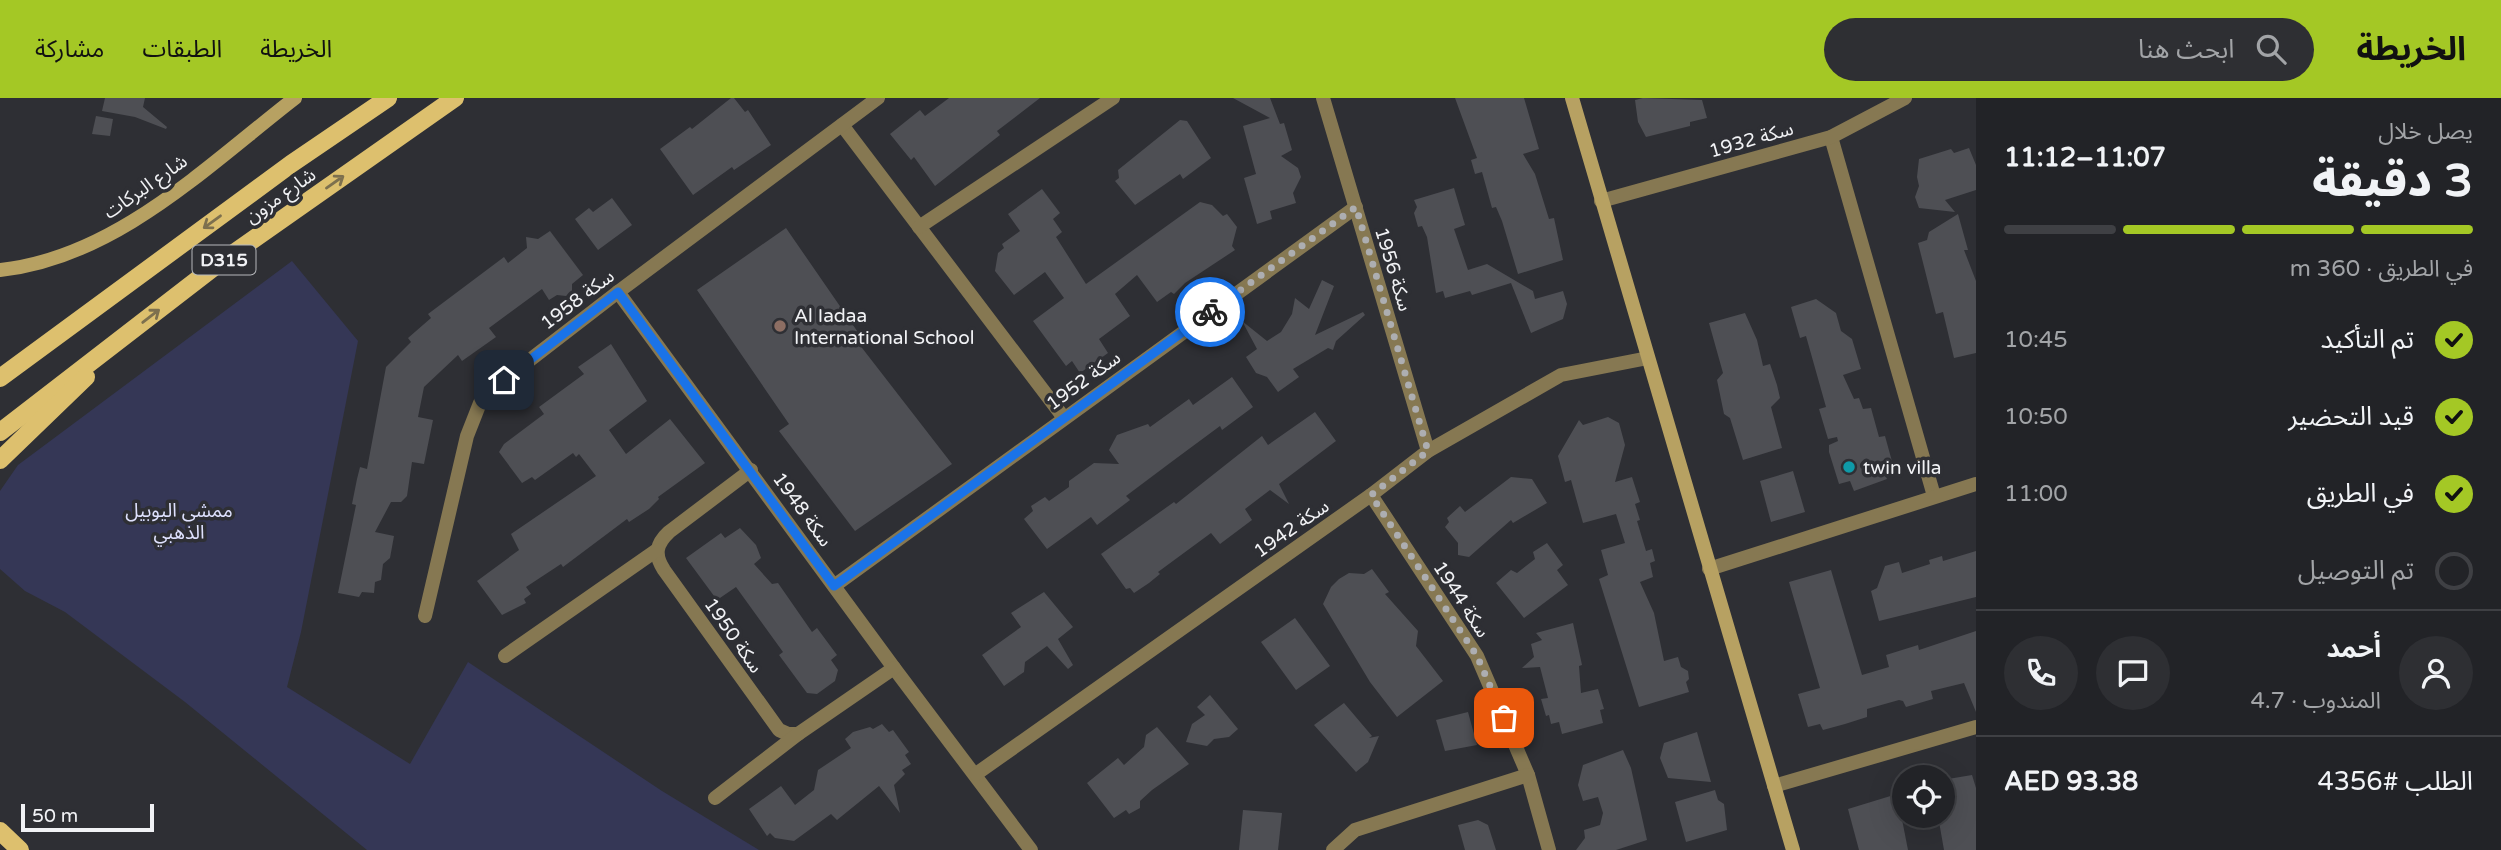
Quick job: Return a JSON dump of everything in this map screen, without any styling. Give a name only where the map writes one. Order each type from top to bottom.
[{"type":"main road","name":"شارع مزون","points":[[4,372],[388,98]]},
{"type":"main road","name":"شارع مزون","points":[[0,432],[214,267],[455,98]]},
{"type":"main road","points":[[0,460],[80,384],[112,346]]},
{"type":"main road","points":[[0,831],[20,850]]},
{"type":"street","name":"شارع البركات","points":[[0,271],[54,258],[102,240],[161,202],[295,98]]},
{"type":"street","name":"سكة 1958","points":[[425,616],[467,436],[480,404],[504,380],[618,292],[878,98]]},
{"type":"street","points":[[919,228],[1113,98]]},
{"type":"street","name":"سكة 1956","points":[[1323,98],[1428,451]]},
{"type":"street","points":[[1572,98],[1793,850]]},
{"type":"street","name":"سكة 1932","points":[[1601,201],[1831,136],[1905,98]]},
{"type":"street","points":[[842,125],[1064,418]]},
{"type":"street","points":[[1831,136],[1934,496]]},
{"type":"street","name":"سكة 1952","points":[[834,586],[1356,207]]},
{"type":"street","name":"سكة 1948","points":[[618,292],[1031,850]]},
{"type":"street","name":"سكة 1942","points":[[976,774],[1371,495],[1428,451],[1561,375],[1648,358]]},
{"type":"street","points":[[505,656],[657,550],[661,540],[669,532],[751,470]]},
{"type":"street","points":[[1709,569],[1976,484]]},
{"type":"street","name":"سكة 1944","points":[[1371,495],[1477,656],[1528,775],[1549,850]]},
{"type":"street","name":"سكة 1950","points":[[657,550],[658,560],[664,570],[779,730],[798,734]]},
{"type":"street","points":[[715,798],[798,734],[894,668]]},
{"type":"street","points":[[1774,786],[1976,727]]},
{"type":"street","points":[[1333,850],[1355,830],[1528,775]]},
{"type":"green space","name":"ممشى اليوبيل الذهبي","points":[[292,261],[358,341],[301,632],[287,687],[410,764],[468,662],[662,791],[759,850],[367,850],[185,702],[65,612],[25,591],[0,569],[0,491],[18,465]]},
{"type":"building","points":[[105,98],[145,98],[143,107],[167,127],[166,129],[135,117],[102,111]]},
{"type":"building","points":[[734,98],[745,112],[748,110],[771,145],[734,170],[732,167],[693,195],[660,149],[690,127],[692,129]]},
{"type":"building","points":[[949,98],[1040,98],[997,131],[1000,135],[935,186],[914,157],[911,160],[890,134],[920,110],[925,116]]},
{"type":"building","points":[[1233,98],[1270,98],[1280,124],[1284,123],[1292,150],[1281,156],[1298,168],[1301,177],[1293,193],[1296,203],[1270,211],[1272,219],[1257,224],[1244,178],[1256,174],[1243,126],[1270,118]]},
{"type":"building","points":[[1455,98],[1524,98],[1539,149],[1523,154],[1535,174],[1549,219],[1554,218],[1563,260],[1518,274],[1502,221],[1496,207],[1492,208],[1482,172],[1475,174],[1471,160],[1477,158]]},
{"type":"building","points":[[1635,100],[1702,100],[1707,118],[1690,122],[1690,126],[1646,137],[1638,122]]},
{"type":"building","points":[[96,116],[113,119],[110,136],[92,134]]},
{"type":"building","points":[[1180,120],[1187,121],[1211,158],[1183,179],[1180,174],[1135,205],[1115,181],[1119,178],[1118,170]]},
{"type":"building","points":[[1969,148],[1976,165],[1976,190],[1945,200],[1955,212],[1919,208],[1915,197],[1919,186],[1919,159],[1951,149],[1954,153]]},
{"type":"building","points":[[1454,188],[1465,225],[1454,229],[1468,270],[1487,264],[1533,291],[1535,299],[1563,291],[1567,304],[1563,319],[1531,333],[1511,283],[1472,295],[1470,291],[1445,298],[1443,291],[1436,293],[1427,237],[1422,226],[1418,227],[1414,200]]},
{"type":"building","points":[[1042,189],[1060,213],[1053,219],[1062,232],[1056,237],[1086,284],[1200,202],[1212,205],[1223,216],[1227,214],[1237,227],[1232,246],[1235,250],[1185,283],[1174,294],[1171,292],[1157,302],[1137,275],[1115,294],[1130,316],[1099,339],[1108,353],[1080,373],[1072,361],[1066,366],[1033,321],[1064,298],[1045,272],[1014,295],[995,271],[998,253],[1004,248],[1002,244],[1020,231],[1008,214]]},
{"type":"building","points":[[612,198],[632,225],[598,250],[575,219],[589,208],[593,212]]},
{"type":"building","points":[[1958,214],[1968,250],[1964,250],[1976,281],[1976,353],[1954,358],[1943,312],[1936,314],[1918,243],[1927,240],[1929,232]]},
{"type":"building","points":[[786,228],[864,341],[859,344],[952,464],[855,531],[779,431],[789,424],[697,290]]},
{"type":"building","points":[[550,231],[583,275],[572,284],[572,291],[566,296],[557,295],[549,300],[542,289],[489,328],[496,337],[462,361],[458,355],[424,387],[418,417],[433,420],[424,464],[412,462],[407,496],[401,502],[391,502],[375,532],[394,536],[390,558],[383,564],[381,580],[375,582],[374,593],[362,592],[359,597],[338,593],[356,505],[352,504],[357,479],[360,467],[367,469],[386,367],[411,342],[408,338],[431,318],[428,314],[504,257],[508,263],[527,248],[526,237],[538,239]]},
{"type":"building","points":[[1322,280],[1334,286],[1315,335],[1363,312],[1365,315],[1336,341],[1333,350],[1328,348],[1293,369],[1299,377],[1278,392],[1267,377],[1256,373],[1246,357],[1257,349],[1242,321],[1267,341],[1281,332],[1292,314],[1295,298],[1309,309]]},
{"type":"building","points":[[1816,299],[1836,313],[1841,331],[1852,339],[1861,369],[1843,375],[1854,399],[1859,398],[1863,409],[1871,408],[1879,437],[1885,436],[1893,465],[1883,470],[1887,479],[1854,491],[1850,481],[1839,484],[1829,452],[1829,445],[1838,441],[1837,437],[1828,439],[1819,409],[1826,407],[1806,336],[1800,338],[1791,307]]},
{"type":"building","points":[[1745,313],[1757,340],[1763,366],[1770,364],[1777,385],[1780,398],[1771,407],[1782,448],[1743,460],[1730,418],[1724,414],[1717,380],[1723,373],[1709,323]]},
{"type":"building","points":[[611,344],[647,401],[609,430],[626,454],[670,419],[705,463],[658,497],[649,509],[629,522],[627,519],[563,567],[561,564],[526,587],[531,594],[524,599],[526,603],[502,615],[477,581],[519,550],[511,534],[596,476],[579,454],[576,457],[573,453],[535,480],[532,477],[522,483],[499,452],[504,444],[544,414],[539,407],[584,374],[578,367]]},
{"type":"building","points":[[1232,377],[1253,407],[1222,430],[1220,426],[1126,496],[1130,500],[1097,525],[1091,517],[1047,549],[1024,519],[1033,511],[1031,506],[1045,497],[1049,501],[1069,487],[1069,481],[1094,463],[1119,464],[1109,450],[1117,435],[1148,424],[1150,427],[1189,399],[1193,405]]},
{"type":"building","points":[[1315,412],[1336,441],[1279,484],[1289,504],[1270,490],[1245,509],[1252,520],[1220,544],[1211,533],[1134,593],[1130,588],[1126,589],[1101,554],[1174,502],[1176,504],[1262,436],[1268,445]]},
{"type":"building","points":[[1608,417],[1619,423],[1625,445],[1615,482],[1632,477],[1640,502],[1635,504],[1640,520],[1637,521],[1646,551],[1652,549],[1655,561],[1650,563],[1653,577],[1640,582],[1654,613],[1664,661],[1678,657],[1681,667],[1688,671],[1689,679],[1686,682],[1689,692],[1639,707],[1599,579],[1608,575],[1601,550],[1625,543],[1616,514],[1583,523],[1571,480],[1565,482],[1558,456],[1579,420],[1583,425]]},
{"type":"building","points":[[1793,471],[1805,512],[1771,522],[1760,481]]},
{"type":"building","points":[[1511,477],[1532,479],[1547,503],[1513,523],[1511,520],[1469,557],[1458,555],[1458,543],[1445,527],[1449,522],[1447,518],[1460,506],[1465,512]]},
{"type":"building","points":[[740,528],[756,545],[761,558],[754,564],[772,584],[778,583],[812,632],[817,628],[837,655],[831,660],[838,670],[835,681],[817,694],[807,693],[779,655],[783,652],[736,587],[717,600],[686,558],[721,533],[725,538]]},
{"type":"building","points":[[1547,543],[1563,565],[1557,570],[1568,585],[1524,618],[1496,583],[1511,570],[1517,573],[1535,559],[1533,552]]},
{"type":"building","points":[[1976,551],[1976,597],[1879,621],[1871,591],[1877,588],[1885,566],[1899,562],[1902,573],[1930,564],[1929,560],[1942,556],[1943,561]]},
{"type":"building","points":[[1372,569],[1389,592],[1385,594],[1418,631],[1416,646],[1443,681],[1397,717],[1370,682],[1323,604],[1331,587],[1339,579],[1349,573],[1364,574]]},
{"type":"building","points":[[1831,570],[1862,675],[1889,667],[1886,655],[1918,645],[1919,650],[1976,631],[1976,712],[1964,683],[1931,691],[1933,699],[1906,707],[1903,701],[1899,700],[1867,709],[1867,717],[1845,724],[1823,730],[1820,724],[1808,727],[1798,694],[1820,688],[1789,582]]},
{"type":"building","points":[[1044,592],[1073,627],[1058,639],[1073,665],[1068,669],[1047,646],[1025,662],[1024,672],[1004,686],[982,655],[1021,627],[1011,613]]},
{"type":"building","points":[[1295,618],[1330,666],[1296,690],[1261,642]]},
{"type":"building","points":[[1573,623],[1582,665],[1579,666],[1581,693],[1598,689],[1604,709],[1600,710],[1603,723],[1562,734],[1559,722],[1551,724],[1549,715],[1546,716],[1541,699],[1548,698],[1540,667],[1522,668],[1534,657],[1531,644],[1542,640],[1536,633]]},
{"type":"building","points":[[1210,695],[1238,729],[1229,737],[1214,739],[1207,746],[1186,742],[1192,724],[1205,715],[1197,707]]},
{"type":"building","points":[[1344,703],[1372,736],[1369,738],[1379,736],[1368,762],[1356,772],[1314,725]]},
{"type":"building","points":[[1468,712],[1477,745],[1445,751],[1436,720]]},
{"type":"building","points":[[882,724],[889,732],[893,730],[909,752],[905,755],[911,764],[902,770],[905,774],[894,785],[900,813],[879,786],[837,820],[831,814],[794,841],[775,838],[770,833],[767,836],[749,809],[781,786],[795,805],[814,790],[818,770],[851,748],[845,739],[853,732],[870,727],[873,729]]},
{"type":"building","points":[[1157,727],[1189,764],[1152,790],[1140,801],[1140,808],[1129,814],[1126,810],[1114,818],[1087,783],[1118,758],[1124,765],[1144,747],[1146,735]]},
{"type":"building","points":[[1697,732],[1711,782],[1668,778],[1660,758],[1664,743]]},
{"type":"building","points":[[1623,750],[1631,768],[1647,840],[1616,850],[1576,850],[1585,838],[1584,830],[1600,825],[1603,813],[1598,797],[1583,801],[1578,785],[1583,765]]},
{"type":"building","points":[[1972,775],[1976,788],[1976,850],[1944,850],[1940,828],[1955,828],[1955,778]]},
{"type":"building","points":[[1715,790],[1718,800],[1724,804],[1727,830],[1686,842],[1675,802]]},
{"type":"building","points":[[1892,796],[1892,828],[1904,828],[1908,850],[1859,850],[1848,809]]},
{"type":"building","points":[[1243,810],[1282,813],[1278,850],[1239,850]]},
{"type":"building","points":[[1478,820],[1488,825],[1496,850],[1465,850],[1458,825]]},
{"type":"way so far","points":[[1210,312],[1356,207],[1428,451],[1371,495],[1477,656],[1504,718]]},
{"type":"place","name":"Al Iadaa International School","points":[[780,326]]},
{"type":"place","name":"twin villa","points":[[1849,467]]},
{"type":"route","points":[[504,380],[618,292],[834,586],[1210,312]]}]
